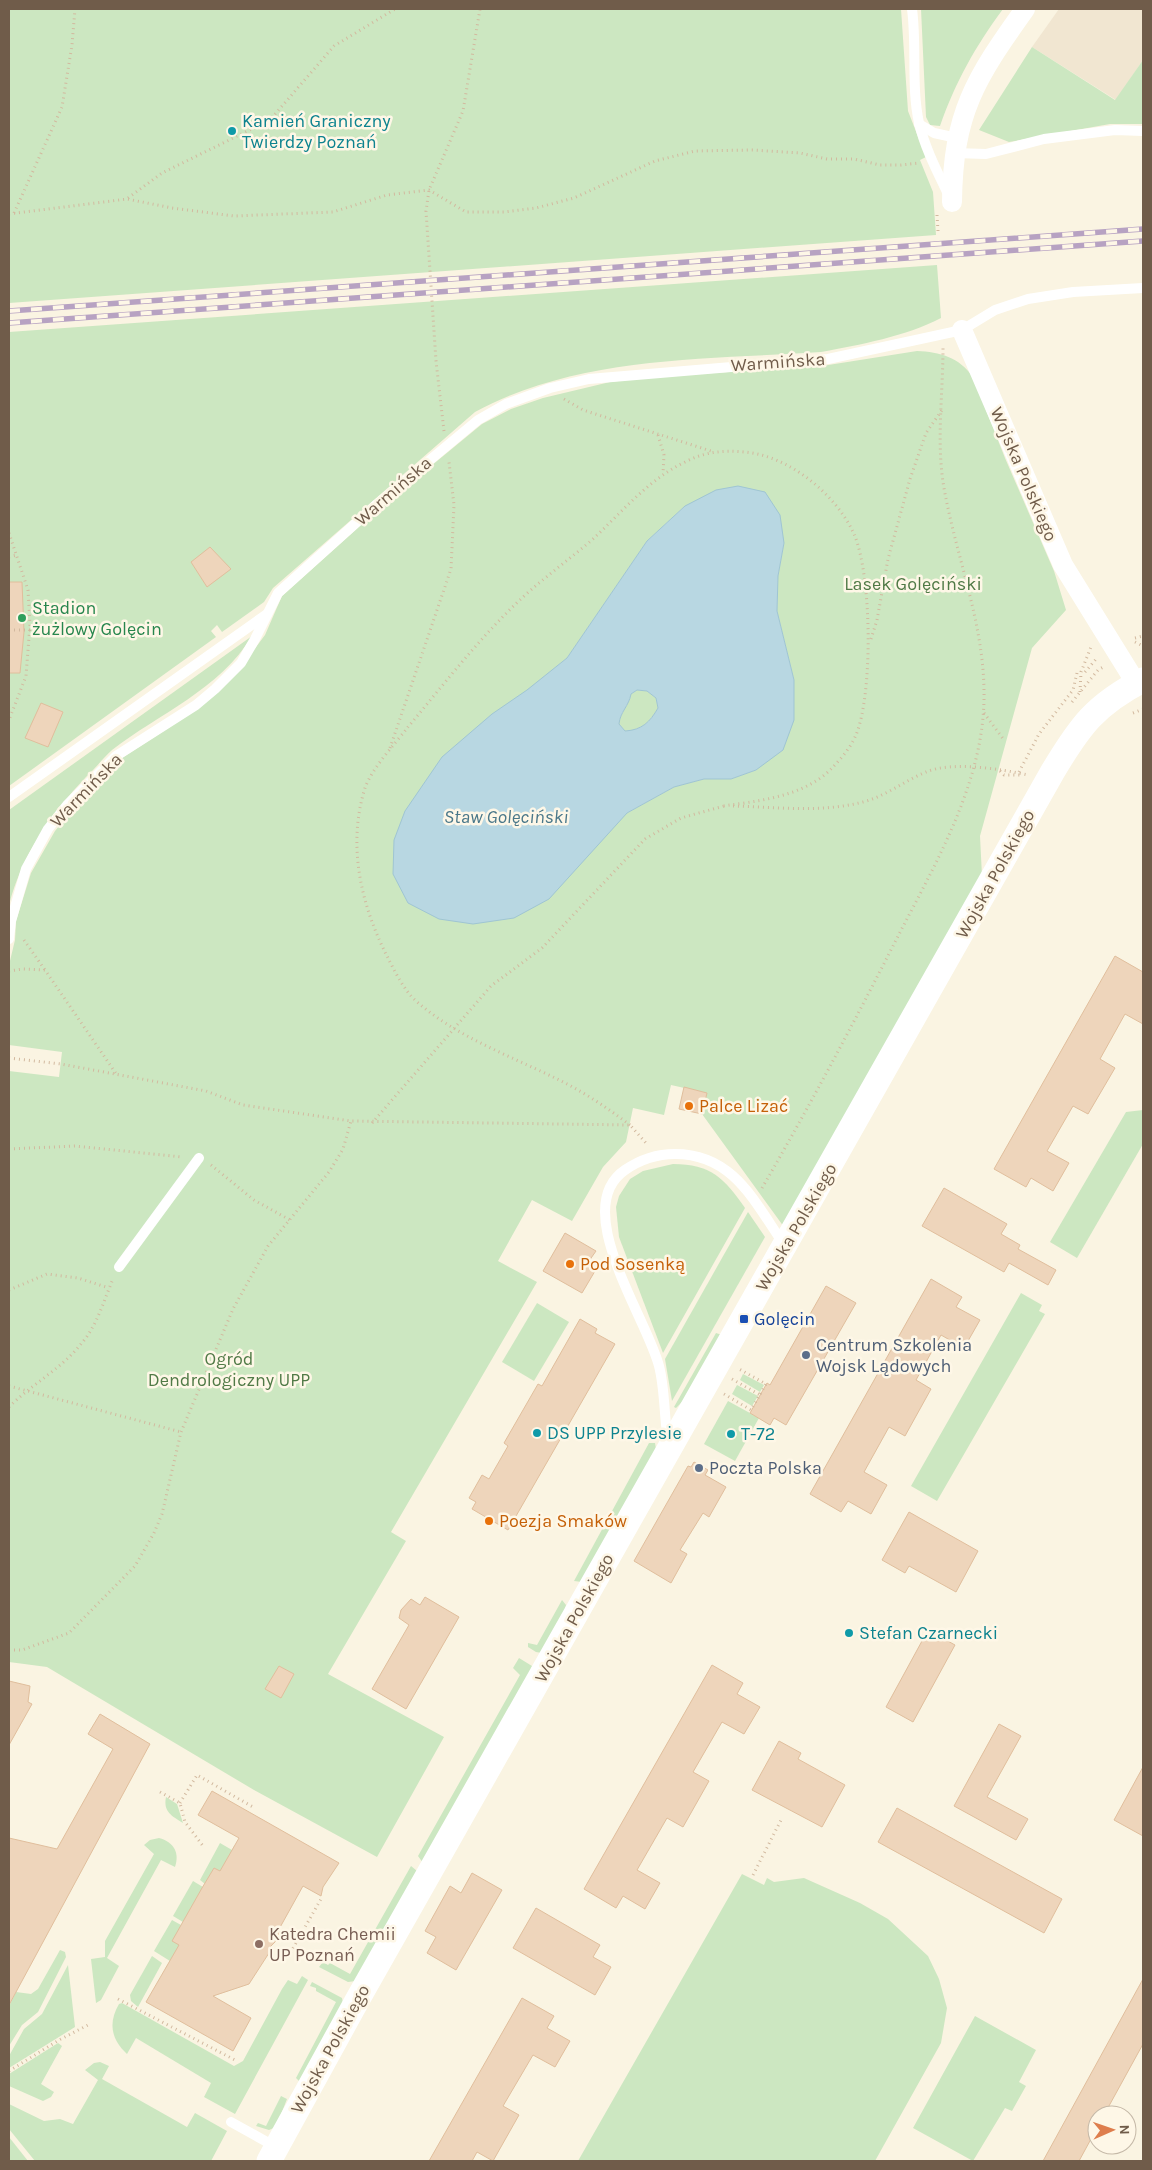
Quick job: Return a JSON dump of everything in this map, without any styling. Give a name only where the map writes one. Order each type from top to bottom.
[{"type":"street","points":[[952,202],[956,146],[967,103],[982,72],[1025,9]]},
{"type":"street","name":"Wojska Polskiego","points":[[273,2154],[359,1997],[1078,730],[1093,712],[1140,681],[1101,626],[1062,565],[952,332]]},
{"type":"lane","points":[[912,9],[916,102],[919,124],[932,160],[952,202]]},
{"type":"lane","points":[[919,124],[956,146],[986,154],[1044,139],[1115,130],[1143,131]]},
{"type":"lane","name":"Warmińska","points":[[9,938],[11,921],[26,869],[48,829],[67,805],[116,756],[196,705],[215,689],[240,663],[255,639],[278,593],[446,445],[478,420],[492,412],[550,388],[589,379],[828,359],[952,332],[995,310],[1028,299],[1073,292],[1143,288]]},
{"type":"lane","points":[[9,797],[267,614]]},
{"type":"lane","points":[[669,1449],[659,1365],[621,1274],[608,1234],[605,1210],[607,1192],[617,1175],[640,1160],[657,1155],[694,1156],[718,1164],[735,1177],[785,1246]]},
{"type":"lane","points":[[119,1267],[200,1158]]},
{"type":"lane","points":[[231,2122],[273,2154]]},
{"type":"path","points":[[14,213],[62,107],[72,45],[75,9]]},
{"type":"path","points":[[127,199],[162,173],[270,120],[334,46],[395,9]]},
{"type":"path","points":[[389,750],[451,569],[454,506],[441,416],[426,211],[429,190],[463,111],[480,9]]},
{"type":"path","points":[[9,214],[127,199],[172,208],[234,216],[333,212],[387,195],[429,190],[466,212],[504,212],[536,208],[574,198],[655,161],[695,151],[752,150],[800,153],[827,159],[854,159],[880,165],[901,166],[932,160]]},
{"type":"path","points":[[754,1201],[818,1090],[915,903],[965,799],[974,769],[984,712],[983,658],[944,486],[943,410],[952,332]]},
{"type":"path","points":[[550,388],[582,410],[658,435],[712,451],[752,453],[777,460],[816,486],[836,506],[848,522],[860,554],[870,642]]},
{"type":"path","points":[[372,1123],[491,986],[542,948],[645,839],[681,818],[723,806],[770,799],[808,785],[826,774],[844,756],[855,737],[860,721],[870,642],[877,620],[888,559],[910,479],[926,433],[943,410]]},
{"type":"path","points":[[658,435],[664,455],[663,475]]},
{"type":"path","points":[[657,1155],[630,1125],[598,1101],[454,1027],[413,998],[387,955],[369,913],[357,869],[357,827],[366,785],[389,750],[454,672],[522,598],[594,538],[663,475],[685,462],[712,451]]},
{"type":"path","points":[[9,533],[28,590],[30,630],[26,676],[9,720]]},
{"type":"path","points":[[9,557],[17,555]]},
{"type":"path","points":[[1080,692],[1081,672],[1101,626]]},
{"type":"path","points":[[9,630],[30,630]]},
{"type":"path","points":[[1135,638],[1143,636]]},
{"type":"path","points":[[1085,672],[1101,656]]},
{"type":"path","points":[[723,806],[820,808],[864,802],[901,786],[926,772],[948,766],[1017,772],[1039,734],[1073,690],[1077,673]]},
{"type":"path","points":[[984,712],[1004,740]]},
{"type":"path","points":[[999,771],[1004,775],[1026,775]]},
{"type":"path","points":[[11,921],[117,1075]]},
{"type":"path","points":[[9,971],[23,969],[45,970]]},
{"type":"path","points":[[9,1058],[206,1091],[243,1105],[351,1121],[372,1123],[483,1122],[630,1125]]},
{"type":"path","points":[[9,1650],[22,1650],[69,1633],[135,1566],[154,1534],[162,1514],[181,1432],[244,1286],[268,1246],[329,1172],[343,1148],[351,1121]]},
{"type":"path","points":[[9,1149],[75,1146],[200,1158],[209,1163],[254,1200],[290,1220]]},
{"type":"path","points":[[9,1407],[25,1390],[62,1364],[82,1343],[98,1317],[119,1267]]},
{"type":"path","points":[[9,1290],[47,1274],[78,1278],[109,1288]]},
{"type":"path","points":[[724,1394],[751,1410],[766,1384],[738,1369]]},
{"type":"path","points":[[732,1379],[760,1394]]},
{"type":"path","points":[[9,1386],[181,1432]]},
{"type":"path","points":[[180,1803],[197,1775],[253,1807]]},
{"type":"path","points":[[160,1792],[180,1803],[186,1822],[203,1846]]},
{"type":"path","points":[[753,1875],[781,1820]]},
{"type":"path","points":[[288,1957],[321,1899]]},
{"type":"path","points":[[118,1999],[236,2060]]},
{"type":"path","points":[[9,2071],[59,2040],[90,2024]]},
{"type":"shaded area","points":[[1059,9],[1143,9],[1143,60],[1116,100],[1032,47]]},
{"type":"green space","points":[[9,9],[901,9],[908,111],[926,157],[920,160],[933,192],[936,235],[9,303]]},
{"type":"green space","points":[[921,9],[1003,9],[967,65],[940,126],[930,125],[926,117]]},
{"type":"green space","points":[[1032,47],[1115,100],[1143,60],[1143,124],[1110,124],[1009,142],[979,130]]},
{"type":"green space","points":[[937,265],[941,318],[898,335],[821,352],[688,359],[600,370],[557,380],[515,393],[475,412],[273,588],[264,602],[222,632],[217,625],[211,631],[216,637],[9,786],[9,332]]},
{"type":"green space","points":[[917,351],[941,354],[955,360],[968,370],[973,377],[1005,458],[1054,571],[1066,610],[1032,648],[980,836],[982,876],[784,1227],[702,1114],[707,1093],[671,1085],[664,1115],[633,1108],[626,1142],[603,1167],[572,1221],[532,1200],[498,1261],[537,1282],[391,1532],[406,1541],[328,1674],[444,1737],[377,1857],[254,1790],[47,1667],[9,1662],[9,1071],[59,1077],[62,1052],[9,1045],[9,965],[15,940],[16,921],[31,873],[55,831],[86,793],[119,760],[199,708],[236,674],[265,635],[282,596],[380,508],[482,424],[511,409],[543,398],[610,382],[651,377],[822,366]],"holes":[[[685,506],[784,543],[778,576],[777,611],[794,680],[756,770],[731,779],[704,779],[674,787],[627,813],[527,691],[567,658],[647,541]]]},
{"type":"green space","points":[[252,636],[238,655],[206,686],[112,750],[73,791],[39,836],[21,869],[9,905],[9,810]]},
{"type":"green space","points":[[637,690],[647,691],[656,698],[658,708],[652,717],[641,727],[625,731],[619,724],[620,720],[631,694]]},
{"type":"green space","points":[[1143,1110],[1143,1144],[1077,1258],[1050,1242],[1126,1112]]},
{"type":"green space","points":[[673,1164],[707,1170],[730,1188],[745,1208],[663,1353],[619,1237],[616,1207],[619,1196],[630,1179],[643,1171]]},
{"type":"green space","points":[[748,1212],[765,1237],[672,1401],[665,1359]]},
{"type":"green space","points":[[1021,1293],[1042,1305],[1039,1311],[1045,1314],[937,1501],[911,1486]]},
{"type":"green space","points":[[537,1303],[569,1322],[534,1381],[502,1362]]},
{"type":"green space","points":[[716,1333],[722,1335],[688,1396],[676,1408],[674,1407]]},
{"type":"green space","points":[[743,1374],[764,1385],[760,1392],[740,1380]]},
{"type":"green space","points":[[737,1385],[758,1396],[752,1406],[732,1394]]},
{"type":"green space","points":[[728,1401],[759,1418],[735,1461],[704,1444]]},
{"type":"green space","points":[[649,1443],[655,1443],[656,1449],[582,1582],[574,1581]]},
{"type":"green space","points":[[562,1600],[566,1605],[564,1614],[542,1653],[536,1652],[528,1647],[528,1643],[537,1645]]},
{"type":"green space","points":[[519,1658],[532,1666],[530,1673],[423,1863],[418,1856],[520,1675],[513,1668]]},
{"type":"green space","points":[[166,1797],[177,1804],[183,1823],[172,1816],[167,1810]]},
{"type":"green space","points":[[159,1838],[172,1845],[177,1857],[175,1867],[161,1860],[107,1958],[119,1966],[101,2000],[96,2003],[91,1959],[105,1957],[105,1941],[154,1854],[144,1845],[150,1840]]},
{"type":"green space","points":[[220,1843],[232,1850],[234,1846],[281,1874],[268,1898],[214,1868],[205,1884],[200,1880]]},
{"type":"green space","points":[[411,1866],[417,1871],[356,1981],[348,1982],[319,1967],[323,1962],[328,1965],[330,1963],[350,1974]]},
{"type":"green space","points":[[742,1874],[764,1885],[767,1878],[774,1882],[804,1878],[860,1903],[888,1919],[928,1956],[939,1979],[947,2008],[941,2043],[875,2161],[578,2161]]},
{"type":"green space","points":[[193,1881],[203,1887],[183,1922],[173,1916]]},
{"type":"green space","points":[[172,1920],[181,1925],[226,1971],[212,1996],[165,1969],[170,1961],[154,1951]]},
{"type":"green space","points":[[60,1950],[65,1952],[66,1957],[38,2012],[22,2025],[9,2046],[9,2006],[16,1992],[31,1994],[38,1989]]},
{"type":"green space","points":[[152,1956],[162,1963],[138,2007],[131,2001],[130,1995]]},
{"type":"green space","points":[[68,1965],[75,2027],[9,2068],[9,2056],[24,2029],[42,2014]]},
{"type":"green space","points":[[302,1976],[308,1980],[235,2114],[204,2097],[211,2083],[136,2038],[127,2054],[117,2043],[112,2024],[119,2004],[122,2003],[234,2066],[243,2061],[288,1980],[297,1984]]},
{"type":"green space","points":[[312,1982],[342,1998],[343,2003],[300,2082],[296,2078],[336,2002],[310,1986]]},
{"type":"green space","points":[[975,2016],[1036,2050],[1019,2082],[1026,2086],[1012,2111],[1005,2108],[973,2161],[913,2128]]},
{"type":"green space","points":[[58,2043],[62,2046],[41,2084],[54,2092],[51,2097],[43,2101],[9,2086],[9,2074]]},
{"type":"green space","points":[[100,2062],[109,2066],[102,2079],[187,2127],[195,2113],[227,2131],[211,2161],[35,2161],[9,2129],[9,2104],[44,2121],[60,2119],[73,2124],[98,2080],[85,2070],[94,2063]]},
{"type":"green space","points":[[281,2096],[287,2099],[276,2127],[269,2130],[256,2126],[258,2123],[266,2126]]},
{"type":"green space","points":[[9,2137],[28,2161],[9,2161]]},
{"type":"water","name":"Staw Golęciński","points":[[738,486],[765,492],[780,515],[784,543],[778,576],[777,611],[794,680],[794,720],[783,750],[756,770],[731,779],[704,779],[674,787],[627,813],[549,899],[514,918],[473,924],[439,919],[408,903],[393,874],[394,840],[405,811],[442,757],[492,714],[527,690],[567,658],[647,541],[685,506],[716,490]],"holes":[[[637,690],[647,691],[656,698],[658,708],[652,717],[641,727],[625,731],[619,724],[631,694]]]},
{"type":"building","points":[[210,547],[231,569],[207,587],[191,562]]},
{"type":"building","points":[[9,582],[22,582],[24,632],[20,673],[9,673]]},
{"type":"building","points":[[41,703],[63,712],[48,747],[25,738]]},
{"type":"building","points":[[1115,956],[1143,972],[1143,1024],[1125,1014],[1100,1059],[1115,1068],[1088,1114],[1073,1106],[1047,1151],[1069,1163],[1053,1191],[1031,1178],[1026,1187],[994,1169]]},
{"type":"building","points":[[684,1087],[707,1093],[702,1114],[679,1109]]},
{"type":"building","points":[[944,1188],[1007,1224],[1001,1234],[1020,1245],[1018,1249],[1056,1270],[1048,1285],[1009,1263],[1004,1272],[922,1226]]},
{"type":"building","name":"Pod Sosenką","points":[[565,1233],[596,1251],[589,1261],[598,1266],[582,1293],[543,1271]]},
{"type":"building","points":[[931,1279],[962,1297],[956,1307],[980,1320],[964,1348],[941,1335],[916,1380],[931,1389],[905,1436],[889,1427],[864,1472],[887,1485],[871,1514],[848,1501],[841,1512],[810,1494]]},
{"type":"building","points":[[826,1286],[856,1303],[786,1425],[774,1418],[770,1425],[750,1413],[767,1383],[770,1385]]},
{"type":"building","name":"DS UPP Przylesie","points":[[580,1319],[597,1329],[595,1333],[615,1344],[508,1530],[472,1509],[476,1502],[469,1498],[482,1475],[489,1479],[508,1446],[504,1443],[538,1384],[542,1386]]},
{"type":"building","points":[[694,1462],[708,1470],[705,1475],[726,1487],[709,1517],[703,1513],[680,1550],[687,1554],[671,1583],[634,1561],[688,1466],[691,1467]]},
{"type":"building","points":[[909,1512],[978,1551],[956,1592],[909,1566],[905,1573],[882,1560]]},
{"type":"building","points":[[425,1597],[459,1617],[406,1709],[372,1689],[409,1625],[399,1618],[401,1610],[411,1599],[420,1605]]},
{"type":"building","points":[[928,1630],[955,1645],[913,1722],[886,1707]]},
{"type":"building","points":[[712,1665],[743,1683],[737,1694],[760,1707],[744,1734],[722,1722],[693,1772],[709,1781],[683,1827],[667,1818],[637,1870],[660,1883],[645,1909],[623,1896],[616,1908],[584,1889]]},
{"type":"building","points":[[279,1666],[294,1674],[281,1698],[265,1689]]},
{"type":"building","points":[[9,1681],[30,1686],[28,1702],[32,1704],[9,1745]]},
{"type":"building","points":[[100,1714],[150,1744],[9,2005],[9,1838],[57,1849],[113,1749],[88,1734]]},
{"type":"building","points":[[999,1724],[1021,1736],[987,1797],[1028,1819],[1016,1840],[954,1806]]},
{"type":"building","points":[[779,1741],[801,1753],[798,1759],[845,1785],[822,1827],[752,1790]]},
{"type":"building","points":[[1143,1767],[1143,1836],[1114,1820]]},
{"type":"building","points":[[212,1791],[339,1863],[323,1887],[321,1896],[303,1886],[278,1931],[280,1932],[275,1942],[269,1948],[269,1953],[249,1984],[213,1996],[251,2018],[233,2051],[146,2002],[179,1945],[172,1941],[202,1888],[214,1868],[220,1871],[239,1838],[198,1815]]},
{"type":"building","points":[[897,1808],[1062,1899],[1044,1933],[878,1842]]},
{"type":"building","points":[[472,1873],[502,1890],[456,1970],[427,1953],[436,1937],[425,1931],[450,1886],[461,1893]]},
{"type":"building","points":[[536,1908],[600,1945],[593,1957],[611,1967],[595,1995],[513,1948]]},
{"type":"building","points":[[1143,1979],[1143,2044],[1109,2105],[1087,2105],[1087,2146],[1079,2161],[1043,2161]]},
{"type":"building","points":[[522,1998],[554,2016],[547,2028],[570,2041],[555,2067],[533,2055],[503,2106],[519,2115],[493,2161],[477,2152],[472,2161],[429,2161]]},
{"type":"railway","points":[[9,311],[1143,229]]},
{"type":"railway","points":[[9,323],[1143,241]]},
{"type":"place","name":"Kamień Graniczny Twierdzy Poznań","points":[[232,131]]},
{"type":"place","name":"Stadion żużlowy Golęcin","points":[[22,618]]},
{"type":"place","name":"Palce Lizać","points":[[689,1106]]},
{"type":"place","name":"Pod Sosenką","points":[[570,1264]]},
{"type":"place","name":"Golęcin","points":[[744,1319]]},
{"type":"place","name":"Centrum Szkolenia Wojsk Lądowych","points":[[806,1355]]},
{"type":"place","name":"DS UPP Przylesie","points":[[537,1433]]},
{"type":"place","name":"T-72","points":[[731,1434]]},
{"type":"place","name":"Poczta Polska","points":[[699,1468]]},
{"type":"place","name":"Poezja Smaków","points":[[489,1521]]},
{"type":"place","name":"Stefan Czarnecki","points":[[849,1633]]},
{"type":"place","name":"Katedra Chemii UP Poznań","points":[[259,1944]]},
{"type":"park label","name":"Lasek Golęciński","points":[[913,584]]},
{"type":"park label","name":"Ogród Dendrologiczny UPP","points":[[229,1369]]}]
